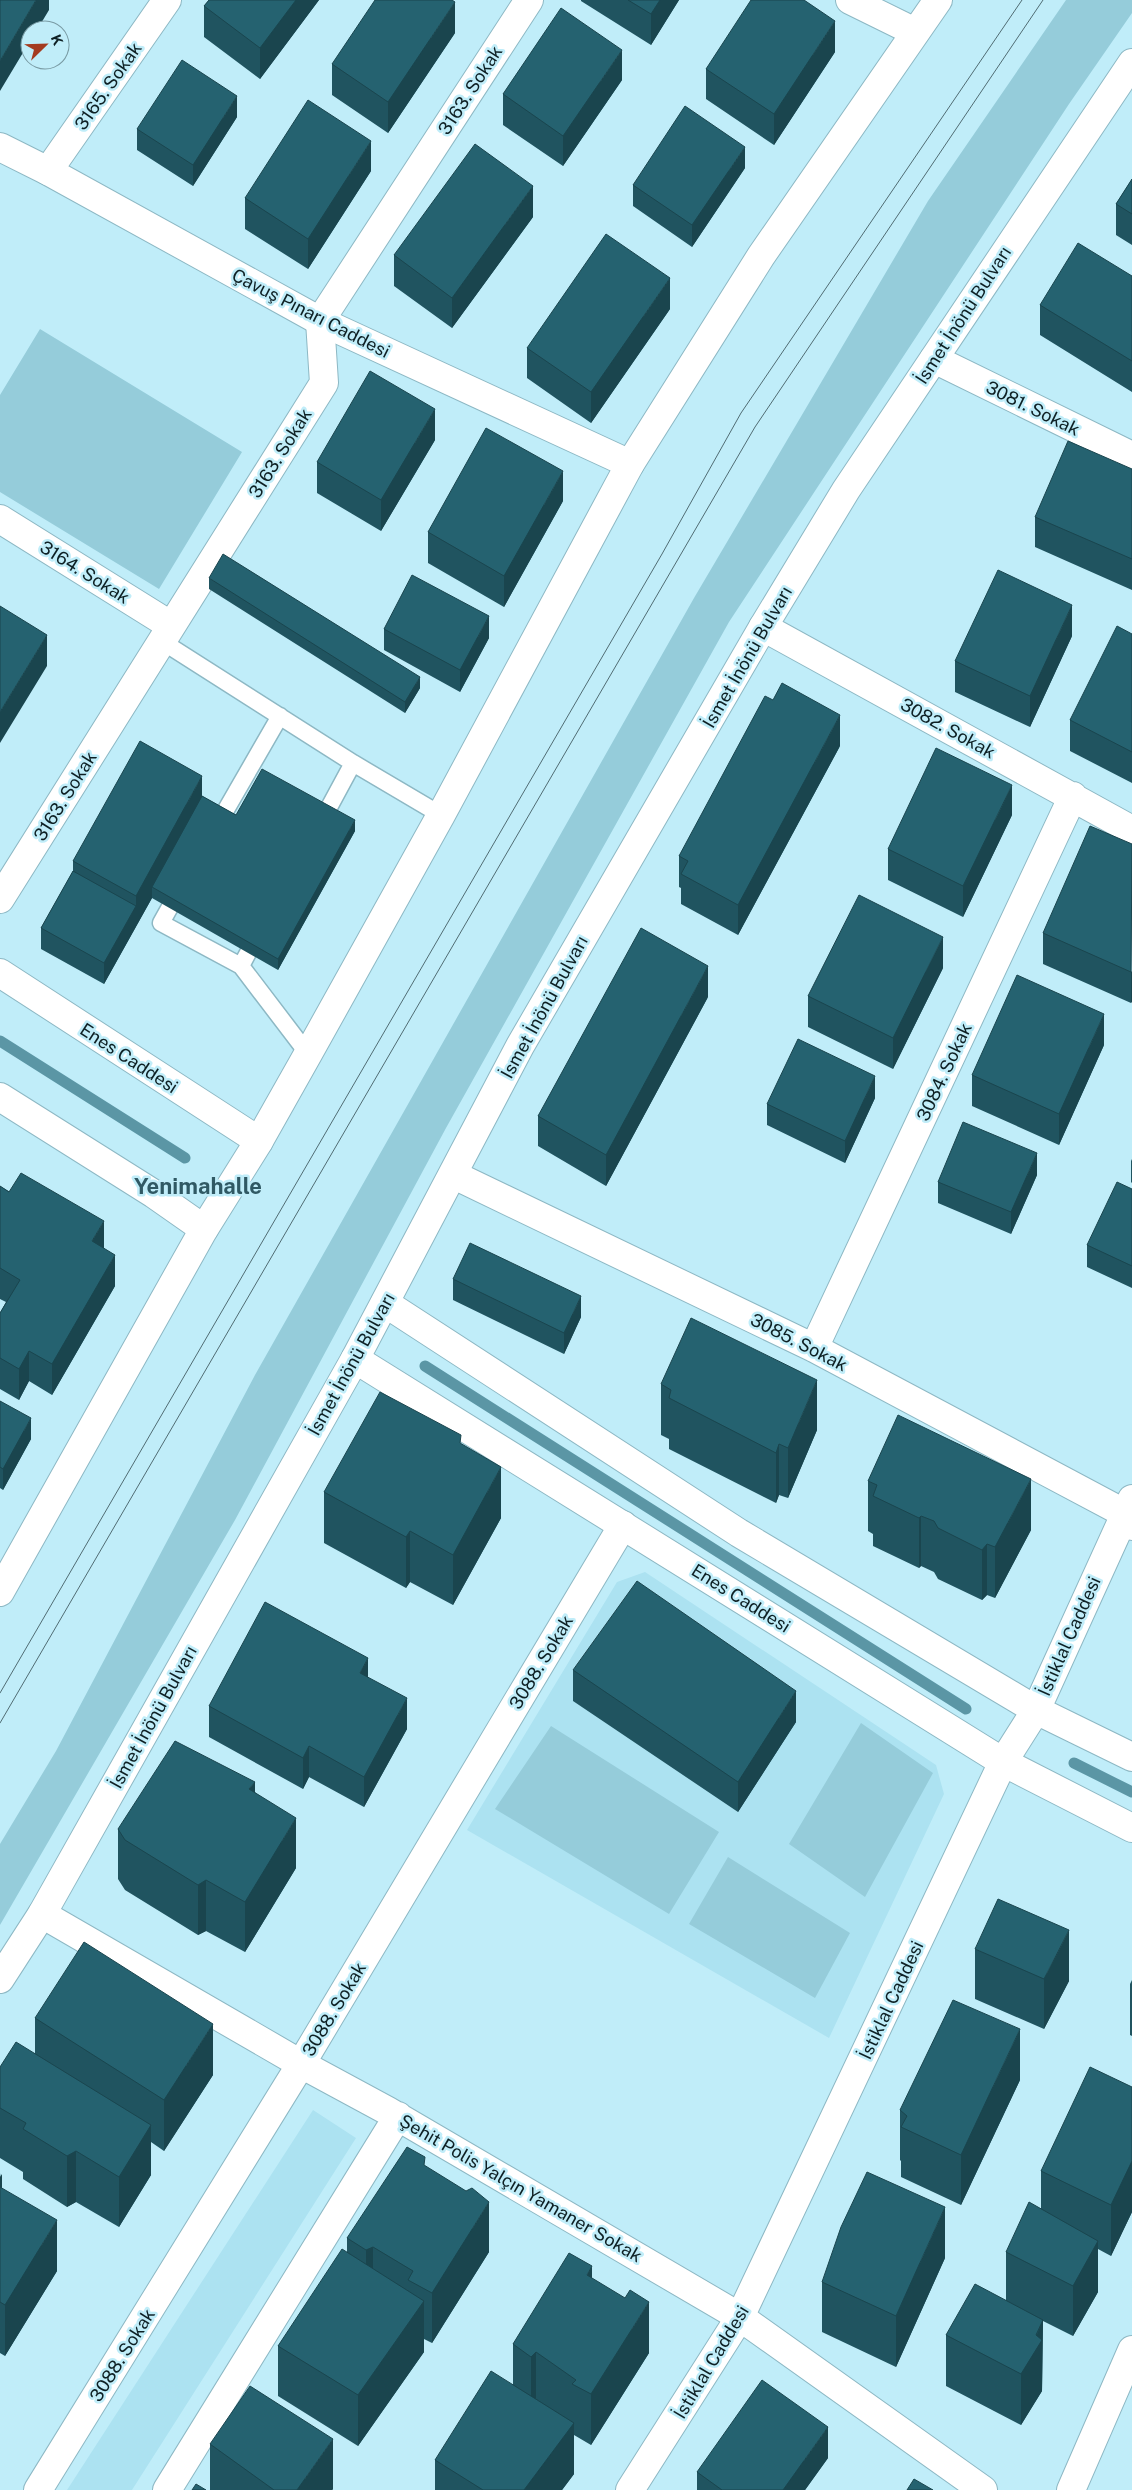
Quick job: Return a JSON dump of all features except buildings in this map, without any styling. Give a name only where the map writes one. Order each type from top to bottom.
[{"type":"street","name":"3165. Sokak","points":[[48,171],[167,0]]},
{"type":"street","name":"3163. Sokak","points":[[0,900],[324,382],[320,321],[529,0]]},
{"type":"street","points":[[850,0],[915,32]]},
{"type":"street","points":[[0,1592],[204,1229],[259,1141],[308,1054],[441,815],[630,464],[761,256],[938,0]]},
{"type":"street","name":"İsmet İnönü Bulvarı","points":[[0,1979],[42,1914],[355,1360],[454,1175],[520,1046],[763,627],[846,490],[1028,214],[1132,63]]},
{"type":"street","name":"Çavuş Pınarı Caddesi","points":[[0,147],[48,171],[320,321],[630,464]]},
{"type":"street","name":"3081. Sokak","points":[[934,359],[1132,456]]},
{"type":"street","name":"3164. Sokak","points":[[0,519],[167,634]]},
{"type":"street","name":"3082. Sokak","points":[[763,627],[1132,830]]},
{"type":"street","name":"3084. Sokak","points":[[814,1348],[1073,796]]},
{"type":"street","name":"Enes Caddesi","points":[[0,973],[259,1141]]},
{"type":"street","points":[[0,1097],[154,1194],[204,1229]]},
{"type":"street","name":"3085. Sokak","points":[[454,1175],[814,1348],[1129,1513]]},
{"type":"street","points":[[385,1303],[739,1533],[1036,1710],[1132,1757]]},
{"type":"street","name":"Enes Caddesi","points":[[355,1360],[1003,1762],[1132,1828]]},
{"type":"street","name":"İstiklal Caddesi","points":[[630,2490],[740,2317],[1003,1762],[1036,1710],[1129,1513]]},
{"type":"street","name":"3088. Sokak","points":[[38,2490],[301,2064],[623,1525]]},
{"type":"street","name":"Şehit Polis Yalçın Yamaner Sokak","points":[[42,1914],[301,2064],[398,2116],[740,2317],[983,2490]]},
{"type":"street","points":[[166,2490],[398,2116]]},
{"type":"street","points":[[1071,2490],[1132,2350]]},
{"type":"lane","points":[[167,634],[280,716],[354,764],[441,815]]},
{"type":"lane","points":[[210,837],[280,716]]},
{"type":"lane","points":[[311,839],[354,764]]},
{"type":"lane","points":[[191,871],[161,923],[241,966],[308,1054]]},
{"type":"lane","points":[[241,966],[264,924]]},
{"type":"shaded area","points":[[1066,0],[1132,0],[1132,13],[1069,104],[729,622],[446,1128],[235,1520],[0,1925],[0,1844],[56,1751],[255,1375],[694,598],[928,201]]},
{"type":"shaded area","points":[[40,329],[242,452],[159,589],[0,492],[0,395]]},
{"type":"shaded area","points":[[645,1572],[936,1765],[944,1794],[829,2038],[467,1830],[617,1582]]},
{"type":"shaded area","points":[[861,1723],[933,1773],[865,1897],[789,1844]]},
{"type":"shaded area","points":[[551,1726],[719,1832],[669,1914],[495,1809]]},
{"type":"shaded area","points":[[728,1857],[850,1933],[815,1998],[689,1924]]},
{"type":"shaded area","points":[[313,2110],[356,2138],[132,2490],[67,2490]]},
{"type":"waterway","points":[[0,1041],[185,1158]]},
{"type":"waterway","points":[[425,1366],[966,1709]]},
{"type":"waterway","points":[[1074,1763],[1132,1792]]},
{"type":"tram line","points":[[0,1693],[662,554],[741,413],[1022,0]]},
{"type":"tram line","points":[[0,1723],[755,427],[1043,0]]},
{"type":"district","name":"Yenimahalle","points":[[198,1186]]}]
